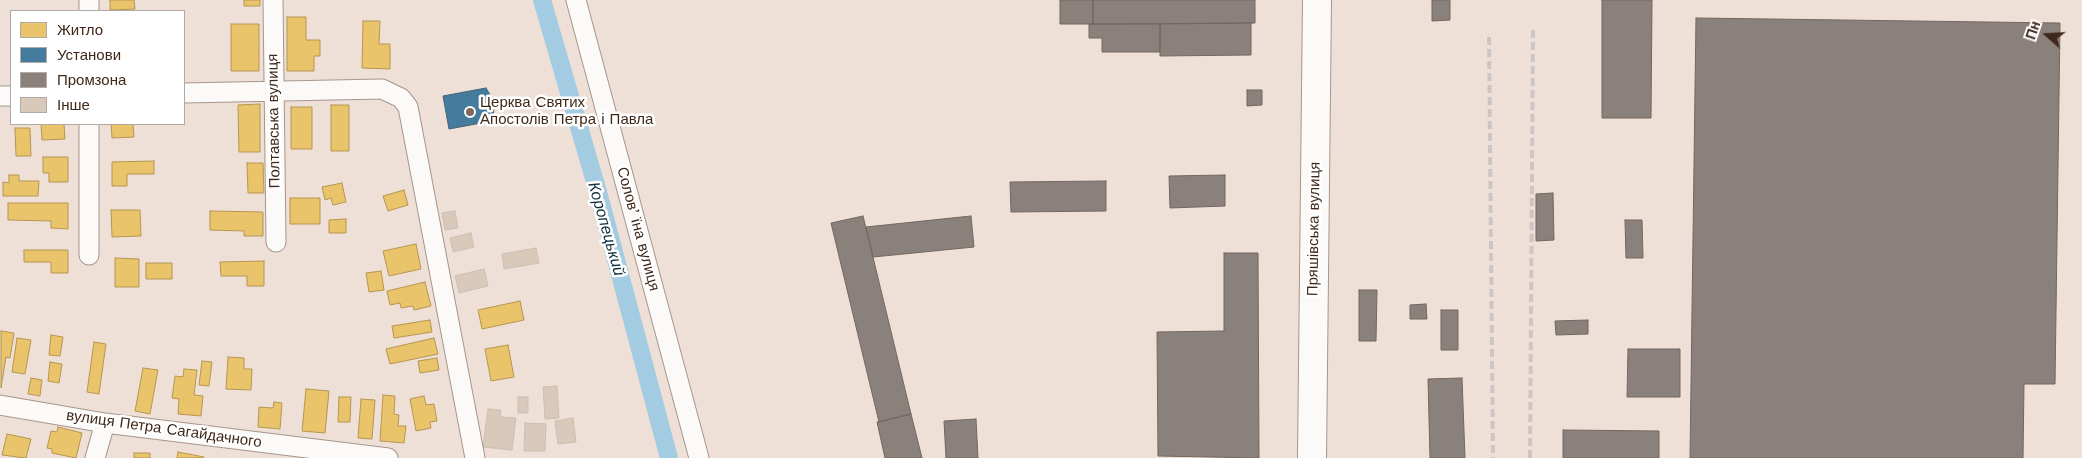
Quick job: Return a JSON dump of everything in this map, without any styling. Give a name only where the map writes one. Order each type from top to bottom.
[{"type":"main road","name":"Пряшівська вулиця","points":[[1312,458],[1316,0]]},
{"type":"street","name":"Полтавська вулиця","points":[[273,0],[276,242]]},
{"type":"street","name":"Соловʼїна вулиця","points":[[576,0],[699,458]]},
{"type":"street","points":[[185,93],[382,90],[393,93],[408,106],[475,458]]},
{"type":"street","points":[[89,125],[89,255]]},
{"type":"street","name":"вулиця Петра Сагайдачного","points":[[0,405],[105,423],[388,458]]},
{"type":"street","points":[[95,458],[105,423]]},
{"type":"building: Житло","points":[[110,0],[134,0],[135,9],[110,10]]},
{"type":"building: Житло","points":[[244,0],[260,0],[260,6],[244,6]]},
{"type":"building: Житло","points":[[287,17],[306,17],[306,40],[320,40],[320,56],[314,56],[314,71],[287,71]]},
{"type":"building: Житло","points":[[363,21],[380,21],[379,44],[390,44],[390,69],[362,68]]},
{"type":"building: Житло","points":[[231,24],[259,24],[259,71],[231,71]]},
{"type":"building: Житло","points":[[260,104],[260,152],[239,152],[238,105]]},
{"type":"building: Житло","points":[[331,105],[349,105],[349,151],[331,151]]},
{"type":"building: Житло","points":[[291,107],[312,107],[312,149],[291,149]]},
{"type":"building: Житло","points":[[41,125],[64,125],[65,139],[42,140]]},
{"type":"building: Житло","points":[[111,125],[133,125],[134,137],[112,138]]},
{"type":"building: Житло","points":[[15,128],[30,128],[31,156],[16,156]]},
{"type":"building: Житло","points":[[43,157],[68,157],[68,182],[49,182],[49,173],[43,173]]},
{"type":"building: Житло","points":[[154,161],[154,174],[127,174],[127,186],[112,186],[112,162]]},
{"type":"building: Житло","points":[[247,163],[263,163],[264,193],[248,193]]},
{"type":"building: Житло","points":[[9,175],[19,175],[19,181],[39,181],[38,196],[3,196],[3,182],[9,183]]},
{"type":"building: Житло","points":[[342,183],[346,202],[333,205],[331,198],[325,200],[322,187]]},
{"type":"building: Житло","points":[[404,190],[408,205],[388,211],[383,196]]},
{"type":"building: Житло","points":[[290,198],[320,198],[320,224],[290,224]]},
{"type":"building: Житло","points":[[8,203],[68,203],[68,229],[51,228],[51,221],[8,220]]},
{"type":"building: Житло","points":[[111,210],[140,210],[141,236],[112,237]]},
{"type":"building: Житло","points":[[210,211],[263,212],[263,236],[244,236],[244,231],[210,230]]},
{"type":"building: Житло","points":[[346,219],[346,233],[329,233],[329,220]]},
{"type":"building: Житло","points":[[416,244],[421,269],[389,276],[383,251]]},
{"type":"building: Житло","points":[[24,250],[68,250],[68,273],[51,273],[51,262],[24,262]]},
{"type":"building: Житло","points":[[115,258],[139,259],[139,287],[115,287]]},
{"type":"building: Житло","points":[[264,261],[264,286],[247,286],[247,276],[221,276],[220,262]]},
{"type":"building: Житло","points":[[146,263],[172,263],[172,279],[146,279]]},
{"type":"building: Житло","points":[[381,271],[384,290],[369,292],[366,273]]},
{"type":"building: Житло","points":[[425,282],[431,306],[414,310],[413,306],[401,308],[400,303],[390,305],[387,291]]},
{"type":"building: Житло","points":[[520,301],[524,320],[482,329],[478,310]]},
{"type":"building: Житло","points":[[430,320],[432,332],[394,338],[392,326]]},
{"type":"building: Житло","points":[[1,331],[14,333],[10,358],[6,357],[1,388]]},
{"type":"building: Житло","points":[[51,335],[63,337],[60,356],[49,355]]},
{"type":"building: Житло","points":[[17,338],[31,340],[25,374],[12,372]]},
{"type":"building: Житло","points":[[434,338],[438,354],[390,364],[386,349]]},
{"type":"building: Житло","points":[[94,342],[106,344],[99,394],[87,392]]},
{"type":"building: Житло","points":[[508,345],[514,377],[491,381],[485,349]]},
{"type":"building: Житло","points":[[228,357],[244,358],[244,369],[252,369],[251,390],[226,389]]},
{"type":"building: Житло","points":[[437,358],[439,370],[420,373],[418,361]]},
{"type":"building: Житло","points":[[202,361],[212,362],[209,386],[199,385]]},
{"type":"building: Житло","points":[[50,362],[62,364],[59,383],[48,381]]},
{"type":"building: Житло","points":[[143,368],[158,370],[150,414],[135,411]]},
{"type":"building: Житло","points":[[184,369],[197,370],[194,395],[203,396],[201,416],[178,414],[179,399],[172,398],[175,376],[183,377]]},
{"type":"building: Житло","points":[[31,378],[42,380],[40,396],[28,394]]},
{"type":"building: Житло","points":[[306,389],[329,391],[325,433],[302,431]]},
{"type":"building: Житло","points":[[383,395],[395,396],[394,414],[399,415],[398,426],[406,426],[404,443],[380,441]]},
{"type":"building: Житло","points":[[424,396],[426,405],[434,404],[437,421],[430,422],[431,428],[416,431],[410,399]]},
{"type":"building: Житло","points":[[339,397],[351,397],[350,422],[338,422]]},
{"type":"building: Житло","points":[[361,399],[375,400],[372,439],[358,438]]},
{"type":"building: Житло","points":[[274,402],[282,403],[280,429],[258,427],[259,407],[273,408]]},
{"type":"building: Житло","points":[[58,427],[82,433],[76,458],[52,453],[52,449],[47,448],[51,431],[57,432]]},
{"type":"building: Житло","points":[[7,434],[31,439],[26,458],[2,455]]},
{"type":"building: Житло","points":[[178,452],[204,457],[177,458]]},
{"type":"building: Житло","points":[[134,453],[150,453],[150,458],[134,458]]},
{"type":"building: Установи","name":"Церква Святих Апостолів Петра і Павла","points":[[486,88],[495,103],[492,121],[449,129],[443,96]]},
{"type":"building: Промзона","points":[[1060,0],[1093,0],[1093,24],[1060,24]]},
{"type":"building: Промзона","points":[[1093,0],[1255,0],[1255,23],[1093,24]]},
{"type":"building: Промзона","points":[[1432,0],[1450,0],[1450,20],[1432,21]]},
{"type":"building: Промзона","points":[[1602,0],[1652,0],[1651,118],[1602,118]]},
{"type":"building: Промзона","points":[[1696,18],[2060,23],[2055,384],[2024,384],[2023,458],[1690,458]]},
{"type":"building: Промзона","points":[[1251,23],[1251,55],[1160,56],[1160,24]]},
{"type":"building: Промзона","points":[[1089,24],[1160,24],[1160,52],[1102,52],[1102,38],[1089,38]]},
{"type":"building: Промзона","points":[[1247,90],[1262,90],[1262,105],[1247,106]]},
{"type":"building: Промзона","points":[[1225,175],[1225,206],[1170,208],[1169,176]]},
{"type":"building: Промзона","points":[[1106,181],[1106,211],[1011,212],[1010,182]]},
{"type":"building: Промзона","points":[[1553,193],[1554,240],[1536,241],[1536,194]]},
{"type":"building: Промзона","points":[[863,216],[911,414],[879,422],[831,223]]},
{"type":"building: Промзона","points":[[971,216],[974,247],[873,257],[866,227]]},
{"type":"building: Промзона","points":[[1625,220],[1642,220],[1643,258],[1626,258]]},
{"type":"building: Промзона","points":[[1224,253],[1258,253],[1259,458],[1158,456],[1157,332],[1224,331]]},
{"type":"building: Промзона","points":[[1359,290],[1377,290],[1376,341],[1359,341]]},
{"type":"building: Промзона","points":[[1426,304],[1427,319],[1410,319],[1410,305]]},
{"type":"building: Промзона","points":[[1441,310],[1458,310],[1458,350],[1441,350]]},
{"type":"building: Промзона","points":[[1588,320],[1588,334],[1556,335],[1555,321]]},
{"type":"building: Промзона","points":[[1628,349],[1680,349],[1680,397],[1627,397]]},
{"type":"building: Промзона","points":[[1462,378],[1465,458],[1430,458],[1428,379]]},
{"type":"building: Промзона","points":[[911,414],[922,458],[885,458],[877,422]]},
{"type":"building: Промзона","points":[[976,419],[978,458],[946,458],[944,421]]},
{"type":"building: Промзона","points":[[1563,430],[1659,431],[1659,458],[1563,458]]},
{"type":"building: Інше","points":[[455,211],[458,228],[445,230],[442,213]]},
{"type":"building: Інше","points":[[471,233],[474,247],[453,252],[450,238]]},
{"type":"building: Інше","points":[[536,248],[539,263],[504,269],[502,254]]},
{"type":"building: Інше","points":[[484,269],[488,286],[459,293],[455,276]]},
{"type":"building: Інше","points":[[557,386],[559,418],[545,419],[543,387]]},
{"type":"building: Інше","points":[[518,397],[528,397],[528,413],[518,413]]},
{"type":"building: Інше","points":[[488,409],[501,410],[500,417],[516,418],[512,450],[483,447]]},
{"type":"building: Інше","points":[[573,418],[576,442],[558,444],[555,421]]},
{"type":"building: Інше","points":[[525,423],[546,424],[545,451],[524,451]]},
{"type":"waterway","name":"Коропецький","points":[[542,0],[598,192],[669,458]]},
{"type":"railway","points":[[1530,458],[1533,30]]},
{"type":"railway","points":[[1489,37],[1493,458]]},
{"type":"place","name":"Церква Святих Апостолів Петра і Павла","points":[[470,112]]}]
